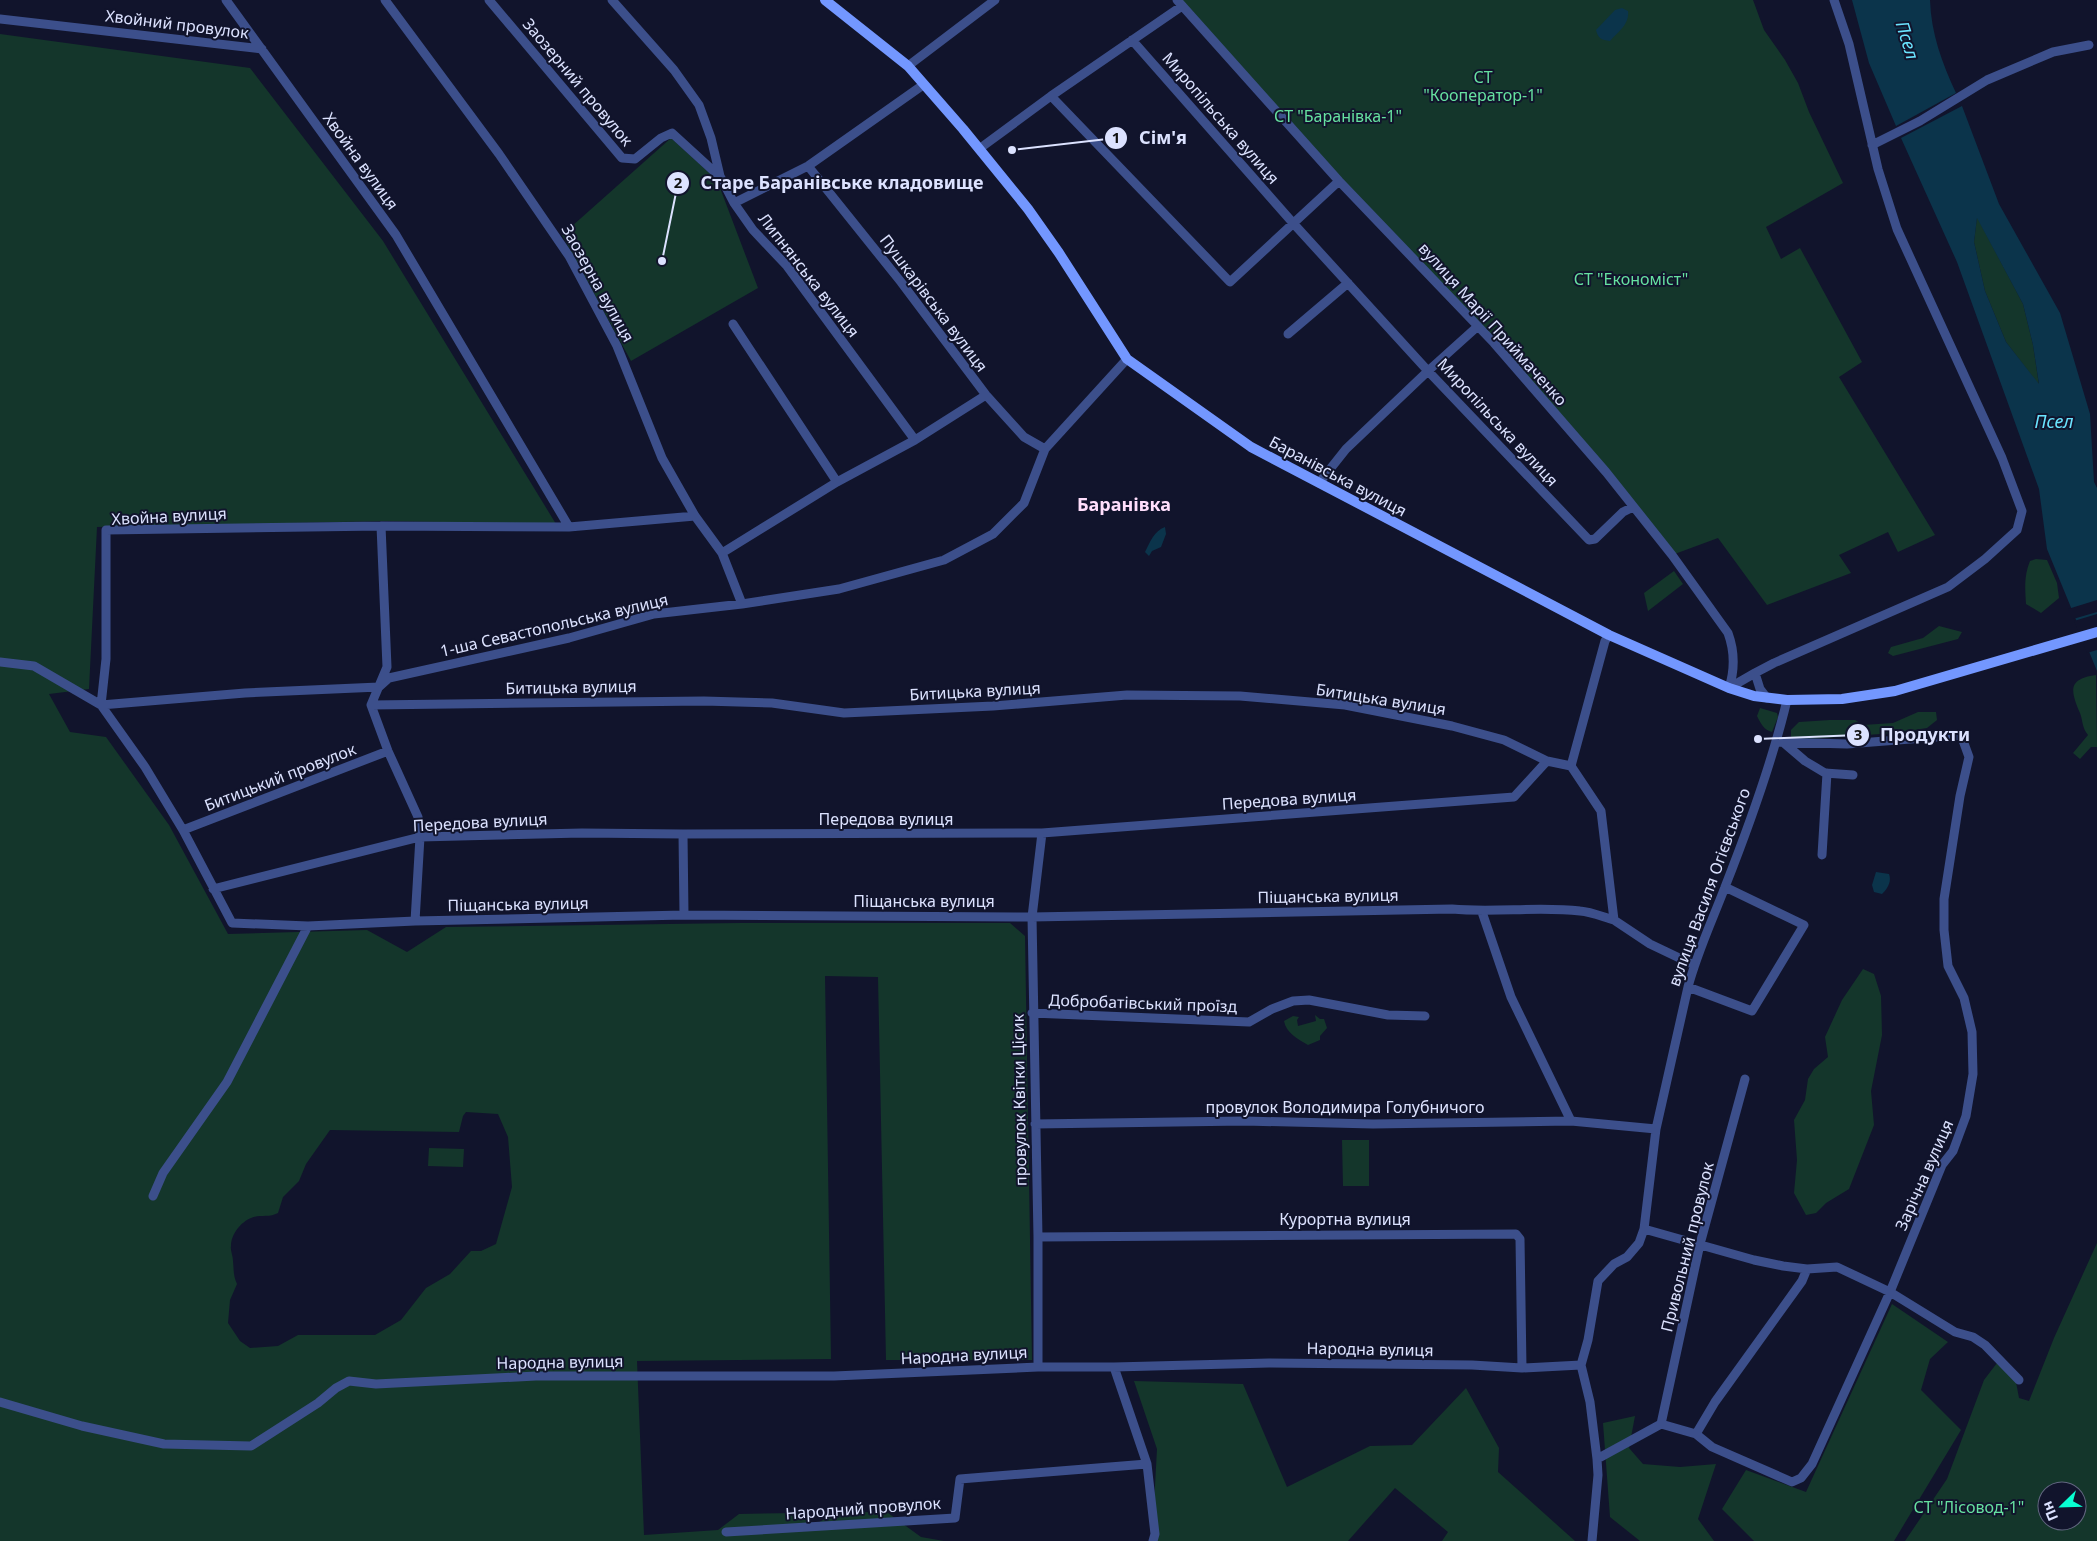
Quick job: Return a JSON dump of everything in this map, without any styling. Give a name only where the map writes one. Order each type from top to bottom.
[{"type":"main road","name":"Баранівська вулиця","points":[[825,0],[908,66],[979,149],[1028,208],[1127,359],[1251,446],[1608,635],[1728,688],[1754,696],[1787,700],[1842,699],[1895,691],[2097,632]]},
{"type":"street","name":"Хвойна вулиця","points":[[226,0],[396,235],[569,527]]},
{"type":"street","name":"Заозерна вулиця","points":[[385,0],[499,154],[569,256],[617,346],[662,458],[695,516],[722,553],[742,604]]},
{"type":"street","name":"Заозерний провулок","points":[[489,0],[622,158],[635,159],[661,138],[672,133],[720,176]]},
{"type":"street","name":"Липнянська вулиця","points":[[612,0],[674,70],[699,105],[712,138],[720,176],[734,203],[753,230],[787,266],[915,440]]},
{"type":"street","points":[[908,66],[994,0]]},
{"type":"street","points":[[1728,688],[1774,663],[1948,587],[1985,559],[2017,530],[2022,511],[2002,458],[1898,229],[1878,168],[1849,44],[1834,0]]},
{"type":"street","name":"вулиця Марії Приймаченко","points":[[979,149],[1132,40],[1179,3],[1339,181],[1478,326],[1600,465],[1672,555],[1728,633],[1734,659],[1733,674],[1728,688]]},
{"type":"street","name":"Хвойний провулок","points":[[0,19],[262,49]]},
{"type":"street","name":"Миропільська вулиця","points":[[1132,40],[1293,223],[1428,371],[1589,540],[1595,539],[1623,512],[1633,507]]},
{"type":"street","points":[[1872,145],[1920,121],[1987,80],[2053,52],[2089,45]]},
{"type":"street","points":[[734,203],[808,166],[923,85]]},
{"type":"street","points":[[1051,96],[1230,282],[1339,181]]},
{"type":"street","name":"Пушкарівська вулиця","points":[[808,166],[901,282],[986,395],[1024,437],[1045,449]]},
{"type":"street","points":[[1288,334],[1348,283]]},
{"type":"street","points":[[733,324],[837,482]]},
{"type":"street","points":[[1319,483],[1346,449],[1478,326]]},
{"type":"street","name":"1-ша Севастопольська вулиця","points":[[101,705],[245,693],[379,687],[389,678],[569,638],[654,614],[742,604],[839,589],[944,560],[993,534],[1024,503],[1045,449],[1127,359]]},
{"type":"street","points":[[722,553],[837,482],[915,440],[986,395]]},
{"type":"street","name":"Хвойна вулиця","points":[[101,705],[106,660],[106,530],[381,526],[569,527],[695,516]]},
{"type":"street","points":[[381,526],[387,667],[371,705],[388,751],[418,816],[420,837],[415,921]]},
{"type":"street","points":[[1608,635],[1571,766],[1601,811],[1614,920]]},
{"type":"street","points":[[0,662],[34,666],[101,705],[145,767],[184,830],[213,890]]},
{"type":"street","points":[[1755,673],[1760,689],[1767,698]]},
{"type":"street","name":"Битицька вулиця","points":[[371,705],[704,701],[772,703],[844,713],[993,706],[1127,695],[1240,696],[1345,705],[1452,726],[1504,740],[1547,761],[1571,766]]},
{"type":"street","name":"вулиця Василя Огієвського","points":[[1592,1541],[1598,1475],[1597,1459],[1590,1402],[1581,1365],[1588,1340],[1598,1281],[1614,1264],[1627,1257],[1639,1243],[1644,1229],[1656,1129],[1688,987],[1694,965],[1780,743],[1787,700]]},
{"type":"street","name":"Зарічна вулиця","points":[[1696,1434],[1712,1447],[1792,1482],[1801,1478],[1812,1464],[1890,1292],[1942,1165],[1953,1151],[1966,1116],[1972,1074],[1972,1032],[1964,998],[1948,966],[1944,930],[1944,899],[1960,796],[1969,757],[1962,735],[1846,744],[1780,743]]},
{"type":"street","points":[[1780,743],[1805,761],[1827,773],[1853,775]]},
{"type":"street","name":"Битицький провулок","points":[[184,830],[388,751]]},
{"type":"street","name":"Передова вулиця","points":[[213,890],[420,837],[582,832],[683,834],[1042,833],[1514,797],[1547,761]]},
{"type":"street","points":[[1822,855],[1827,773]]},
{"type":"street","name":"провулок Квітки Цісик","points":[[1038,1367],[1038,1238],[1032,1013],[1032,916],[1042,833]]},
{"type":"street","points":[[683,834],[684,915]]},
{"type":"street","points":[[1688,987],[1752,1011],[1804,925],[1725,887]]},
{"type":"street","name":"Піщанська вулиця","points":[[213,890],[232,923],[308,926],[415,921],[684,915],[1032,916],[1328,911],[1582,911],[1614,920],[1650,944],[1694,965]]},
{"type":"street","points":[[1482,912],[1511,997],[1570,1121]]},
{"type":"street","points":[[154,1196],[163,1173],[227,1082],[308,926]]},
{"type":"street","name":"Добробатівський проїзд","points":[[1032,1013],[1249,1022],[1272,1009],[1293,1001],[1309,1000],[1388,1015],[1425,1016]]},
{"type":"street","name":"Привольний провулок","points":[[1662,1424],[1700,1244],[1745,1079]]},
{"type":"street","name":"провулок Володимира Голубничого","points":[[1035,1124],[1245,1121],[1373,1124],[1570,1121],[1656,1129]]},
{"type":"street","points":[[1644,1229],[1754,1260],[1807,1269],[1838,1267],[1890,1292],[1955,1332],[1973,1337],[1985,1344],[2019,1380]]},
{"type":"street","name":"Курортна вулиця","points":[[1038,1238],[1516,1234],[1520,1239],[1522,1368]]},
{"type":"street","points":[[1597,1459],[1662,1424],[1696,1434],[1715,1402],[1802,1281],[1807,1269]]},
{"type":"street","name":"Народна вулиця","points":[[0,1402],[82,1426],[164,1444],[252,1446],[349,1381],[376,1384],[536,1376],[834,1376],[1038,1367],[1269,1363],[1472,1365],[1522,1368],[1581,1365]]},
{"type":"street","points":[[1114,1367],[1147,1464],[1155,1534],[1153,1541]]},
{"type":"street","name":"Народний провулок","points":[[726,1532],[955,1518],[960,1479],[1147,1464]]},
{"type":"green space","name":"СТ \"Економіст\"","points":[[1177,0],[1753,0],[1764,30],[1798,83],[1809,112],[1843,183],[1766,227],[1781,259],[1800,248],[1862,362],[1839,377],[1935,535],[1898,552],[1888,532],[1839,555],[1851,573],[1767,605],[1718,538],[1672,555],[1606,472]]},
{"type":"green space","points":[[0,34],[250,68],[383,241],[556,524],[387,521],[97,527],[89,689],[49,694],[70,732],[106,737],[169,825],[228,934],[367,930],[407,952],[446,927],[740,923],[1010,923],[1025,936],[1032,1360],[886,1360],[878,977],[825,976],[831,1359],[637,1361],[644,1535],[718,1530],[739,1514],[799,1513],[814,1525],[839,1511],[888,1513],[921,1537],[944,1541],[0,1541]],"holes":[[[466,1112],[498,1114],[508,1137],[512,1187],[496,1244],[481,1251],[471,1251],[450,1274],[426,1288],[401,1320],[375,1335],[298,1335],[278,1346],[250,1348],[240,1341],[228,1323],[230,1300],[237,1284],[231,1249],[233,1237],[240,1225],[247,1220],[278,1213],[283,1197],[299,1181],[306,1164],[330,1130],[459,1132],[463,1116]]]},
{"type":"green space","points":[[671,138],[717,180],[758,288],[631,361],[562,235]]},
{"type":"green space","points":[[1977,217],[2023,304],[2033,345],[2039,385],[2006,342],[1985,291],[1974,242]]},
{"type":"green space","points":[[2036,559],[2047,560],[2057,583],[2059,598],[2041,613],[2026,604],[2025,587],[2027,572],[2030,561]]},
{"type":"green space","points":[[1674,571],[1683,584],[1648,611],[1644,593]]},
{"type":"green space","points":[[1939,626],[1962,632],[1958,639],[1893,656],[1888,653],[1891,647],[1923,638]]},
{"type":"green space","points":[[2096,675],[2097,747],[2091,747],[2080,759],[2073,753],[2088,735],[2073,692],[2076,683],[2080,679]]},
{"type":"green space","points":[[1760,708],[1777,713],[1778,717],[1772,732],[1761,724],[1757,716]]},
{"type":"green space","points":[[1918,712],[1936,712],[1937,720],[1927,728],[1895,733],[1795,740],[1791,737],[1791,730],[1799,722],[1855,720],[1863,725],[1893,723]]},
{"type":"green space","points":[[1863,969],[1874,974],[1881,996],[1882,1035],[1871,1091],[1874,1125],[1849,1189],[1826,1203],[1816,1213],[1806,1215],[1794,1193],[1797,1160],[1794,1120],[1805,1100],[1808,1079],[1814,1069],[1828,1057],[1825,1037],[1842,1000]]},
{"type":"green space","points":[[1315,1015],[1320,1019],[1324,1019],[1327,1028],[1320,1036],[1320,1040],[1308,1045],[1290,1032],[1285,1025],[1284,1021],[1293,1016],[1299,1017],[1297,1020],[1298,1026],[1316,1021]]},
{"type":"green space","points":[[1342,1140],[1369,1140],[1369,1186],[1343,1186]]},
{"type":"green space","points":[[429,1148],[464,1149],[463,1167],[428,1166]]},
{"type":"green space","name":"СТ \"Лісовод-1\"","points":[[2097,1243],[2097,1541],[1905,1541],[1947,1479],[1984,1380],[1997,1363],[2016,1382],[2019,1398],[2029,1401],[2054,1338]]},
{"type":"green space","points":[[1892,1304],[1948,1342],[1930,1359],[1921,1390],[1961,1430],[1894,1541],[1754,1541],[1722,1509],[1746,1470],[1806,1492]]},
{"type":"green space","points":[[1134,1381],[1243,1384],[1287,1487],[1370,1446],[1412,1445],[1466,1388],[1499,1448],[1498,1472],[1575,1541],[1442,1541],[1448,1532],[1395,1488],[1348,1541],[1152,1541],[1157,1449]]},
{"type":"green space","points":[[1635,1416],[1629,1448],[1643,1464],[1680,1467],[1716,1464],[1698,1519],[1714,1541],[1640,1541],[1610,1517],[1603,1423]]},
{"type":"water","name":"Псел","points":[[1852,0],[1930,0],[1938,48],[1956,93],[1896,126],[1869,63]]},
{"type":"water","points":[[1622,8],[1628,11],[1627,20],[1623,28],[1610,41],[1600,38],[1596,30],[1615,10]]},
{"type":"water","name":"Псел","points":[[1962,106],[1999,204],[2060,313],[2090,414],[2094,482],[2097,488],[2097,671],[2047,549],[2039,489],[1957,262],[1901,138]],"holes":[[[1977,218],[2023,304],[2033,345],[2039,384],[2006,342],[1985,291],[1974,242]]]},
{"type":"water","points":[[1165,527],[1166,534],[1161,547],[1152,551],[1149,556],[1145,552],[1151,541],[1158,531]]},
{"type":"water","points":[[1876,872],[1889,874],[1890,877],[1887,888],[1882,894],[1874,892],[1872,885]]},
{"type":"pier","points":[[2097,600],[2097,612],[2073,619],[2068,609]]},
{"type":"pier","points":[[2097,614],[2097,650],[2087,653],[2074,621]]},
{"type":"place","name":"Сім'я","points":[[1012,150]]},
{"type":"place","name":"Старе Баранівське кладовище","points":[[662,261]]},
{"type":"place","name":"Продукти","points":[[1758,739]]},
{"type":"district","name":"Баранівка","points":[[1124,504]]},
{"type":"park label","name":"СТ \"Кооператор-1\"","points":[[1483,86]]},
{"type":"park label","name":"СТ \"Баранівка-1\"","points":[[1338,116]]}]
